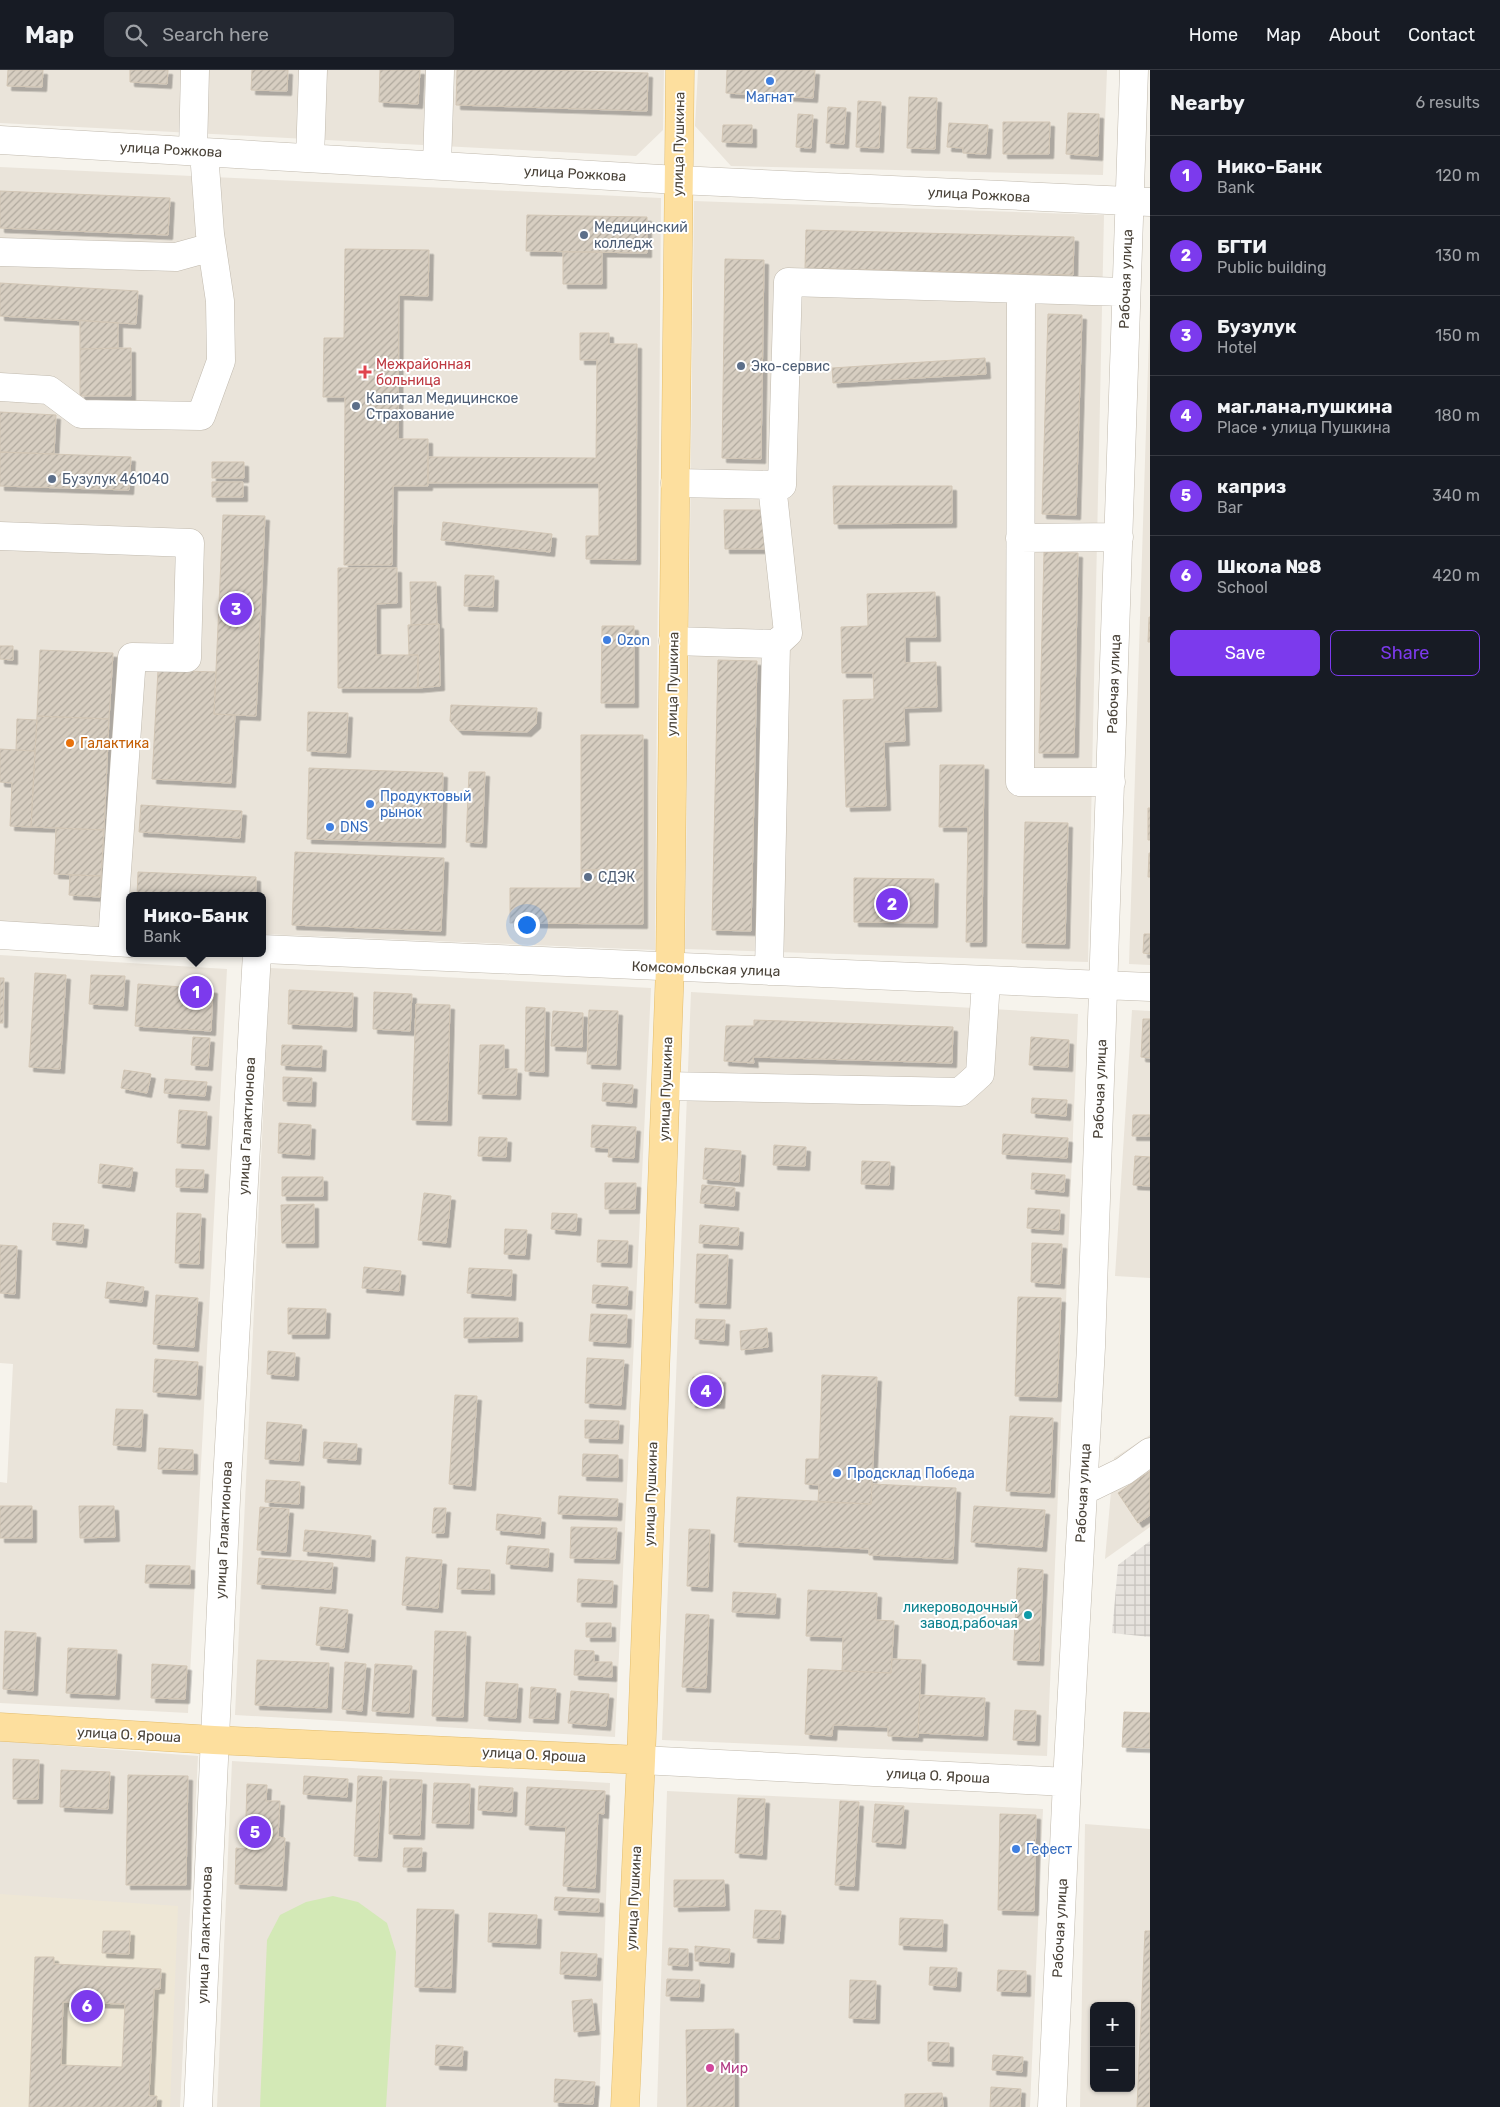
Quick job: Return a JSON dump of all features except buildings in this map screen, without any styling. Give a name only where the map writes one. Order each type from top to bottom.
[{"type":"main road","name":"улица Пушкина","points":[[625,2107],[641,1760],[670,967],[680,70]]},
{"type":"main road","name":"улица О. Яроша","points":[[0,1727],[214,1740],[641,1760]]},
{"type":"street","points":[[0,387],[49,390],[80,414],[201,416],[221,361],[220,301],[199,151],[194,70]]},
{"type":"street","points":[[310,158],[313,70]]},
{"type":"street","points":[[436,165],[440,70]]},
{"type":"street","name":"Рабочая улица","points":[[1052,2107],[1067,1782],[1091,1347],[1126,292],[1139,202],[1134,70]]},
{"type":"street","name":"улица Рожкова","points":[[0,140],[678,180],[1139,202]]},
{"type":"street","points":[[0,252],[176,257],[212,247]]},
{"type":"street","points":[[674,483],[782,485],[788,282],[1126,292]]},
{"type":"street","points":[[1021,289],[1020,782],[1111,782]]},
{"type":"street","points":[[673,641],[776,644],[788,633],[772,484]]},
{"type":"street","points":[[0,536],[190,543],[187,658],[132,657],[121,942],[0,935]]},
{"type":"street","points":[[1020,538],[1119,537]]},
{"type":"street","points":[[769,972],[776,644]]},
{"type":"street","name":"Комсомольская улица","points":[[266,949],[1150,987]]},
{"type":"street","name":"улица Галактионова","points":[[198,2107],[214,1740],[258,957]]},
{"type":"street","points":[[666,1086],[960,1092],[980,1074],[986,981]]},
{"type":"street","points":[[1083,1491],[1124,1471],[1150,1452]]},
{"type":"street","name":"улица О. Яроша","points":[[641,1760],[1067,1782]]},
{"type":"shaded area","points":[[0,70],[664,70],[663,130],[636,156],[0,123]]},
{"type":"shaded area","points":[[698,70],[1107,70],[1103,175],[731,166],[695,126]]},
{"type":"shaded area","points":[[0,167],[661,198],[655,950],[266,934],[266,892],[126,892],[126,928],[0,923]]},
{"type":"shaded area","points":[[694,201],[1104,215],[1088,962],[685,949]]},
{"type":"shaded area","points":[[1150,304],[1150,965],[1129,964]]},
{"type":"shaded area","points":[[0,955],[227,969],[188,1713],[0,1703],[0,1482],[7,1483],[13,1364],[0,1363]]},
{"type":"shaded area","points":[[270,968],[651,988],[615,1737],[235,1715]]},
{"type":"shaded area","points":[[691,992],[1078,1014],[1047,1756],[662,1740]]},
{"type":"shaded area","points":[[1132,1010],[1150,1011],[1150,1278],[1115,1276]]},
{"type":"shaded area","points":[[1150,1435],[1150,1527],[1105,1559],[1114,1458]]},
{"type":"shaded area","points":[[1150,1541],[1150,1637],[1112,1633],[1118,1565]]},
{"type":"shaded area","points":[[0,1741],[198,1756],[180,2107],[0,2107]]},
{"type":"shaded area","points":[[232,1761],[610,1783],[599,2107],[217,2107]]},
{"type":"shaded area","points":[[667,1791],[1043,1809],[1030,2107],[657,2107]]},
{"type":"shaded area","points":[[1085,1824],[1150,1829],[1150,2107],[1080,2107]]},
{"type":"shaded area","points":[[0,1894],[178,1906],[170,2107],[0,2107]]},
{"type":"green space","points":[[333,1896],[358,1902],[387,1923],[396,1952],[386,2107],[260,2107],[267,1940],[280,1915],[306,1902]]},
{"type":"place","name":"Магнат","points":[[770,81]]},
{"type":"place","name":"Медицинский колледж","points":[[584,235]]},
{"type":"place","name":"Эко-сервис","points":[[741,366]]},
{"type":"place","name":"Межрайонная больница","points":[[365,372]]},
{"type":"place","name":"Капитал Медицинское Страхование","points":[[356,406]]},
{"type":"place","name":"Бузулук 461040","points":[[52,479]]},
{"type":"place","name":"Бузулук","points":[[236,609]]},
{"type":"place","name":"Ozon","points":[[607,640]]},
{"type":"place","name":"Галактика","points":[[70,743]]},
{"type":"place","name":"Продуктовый рынок","points":[[370,804]]},
{"type":"place","name":"DNS","points":[[330,827]]},
{"type":"place","name":"СДЭК","points":[[588,877]]},
{"type":"place","name":"БГТИ","points":[[892,904]]},
{"type":"place","name":"Нико-Банк","points":[[196,992]]},
{"type":"place","name":"маг.лана,пушкина","points":[[706,1391]]},
{"type":"place","name":"Продсклад Победа","points":[[837,1473]]},
{"type":"place","name":"ликероводочный завод,рабочая","points":[[1028,1615]]},
{"type":"place","name":"каприз","points":[[255,1832]]},
{"type":"place","name":"Гефест","points":[[1016,1849]]},
{"type":"place","name":"Школа №8","points":[[87,2006]]},
{"type":"place","name":"Мир","points":[[710,2068]]}]
